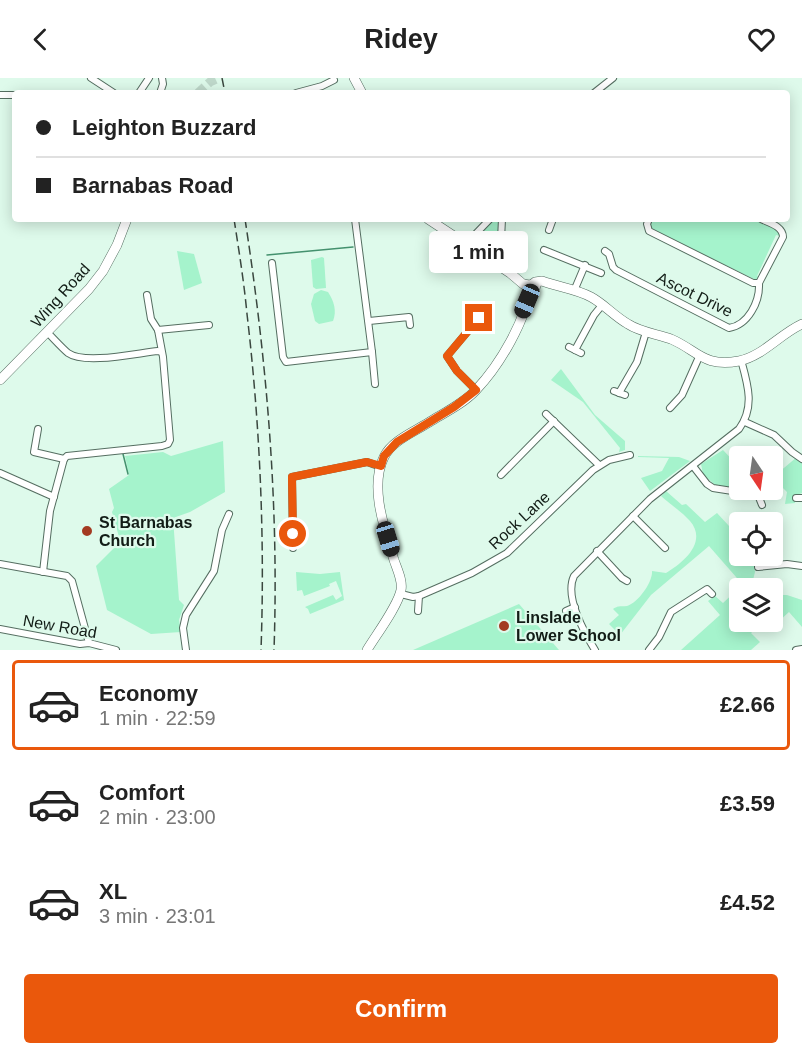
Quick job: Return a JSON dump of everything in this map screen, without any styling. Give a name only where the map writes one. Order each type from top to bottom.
[{"type":"street","points":[[91,78],[109,90]]},
{"type":"street","points":[[598,90],[613,78]]},
{"type":"street","points":[[307,90],[334,80]]},
{"type":"street","name":"Wing Road","points":[[0,380],[89,289],[103,271],[126,222]]},
{"type":"street","points":[[355,222],[375,384]]},
{"type":"street","points":[[432,222],[510,273],[519,274],[531,285],[537,287],[550,284],[588,296],[603,304],[628,324],[673,340],[699,357],[716,361],[741,360],[763,350],[787,331],[802,324]]},
{"type":"street","points":[[465,245],[487,222]]},
{"type":"street","points":[[500,260],[502,222]]},
{"type":"street","points":[[549,230],[552,222]]},
{"type":"street","points":[[648,222],[644,229],[753,283],[759,283],[786,232],[767,222]]},
{"type":"street","points":[[501,247],[511,249]]},
{"type":"street","points":[[544,250],[601,273]]},
{"type":"street","name":"Ascot Drive","points":[[605,251],[609,254],[616,270],[629,273],[729,328],[740,325],[747,319],[760,292],[759,283]]},
{"type":"street","points":[[272,263],[283,357],[286,362],[372,352]]},
{"type":"street","points":[[574,291],[585,265]]},
{"type":"street","points":[[367,650],[400,594],[401,581],[380,512],[379,486],[384,456],[397,442],[454,407],[476,390],[494,368],[511,340],[531,285]]},
{"type":"street","points":[[43,572],[54,497],[64,459],[67,456],[168,444],[170,440],[158,330],[151,319],[147,295]]},
{"type":"street","points":[[575,350],[594,315],[603,304]]},
{"type":"street","points":[[369,321],[409,317],[410,325]]},
{"type":"street","points":[[476,390],[457,371],[447,356],[477,320],[481,328]]},
{"type":"street","points":[[158,330],[209,324]]},
{"type":"street","points":[[48,332],[69,353],[77,357],[93,358],[161,352]]},
{"type":"street","points":[[619,393],[637,362],[646,332]]},
{"type":"street","points":[[673,407],[682,395],[699,357]]},
{"type":"street","points":[[595,650],[570,593],[572,581],[579,569],[655,494],[732,437],[745,422],[750,398],[741,360]]},
{"type":"street","points":[[546,414],[599,465]]},
{"type":"street","points":[[501,475],[507,465],[554,421]]},
{"type":"street","points":[[745,422],[774,435],[802,459]]},
{"type":"street","points":[[32,460],[38,429]]},
{"type":"street","points":[[34,452],[64,459]]},
{"type":"street","name":"Rock Lane","points":[[400,594],[419,596],[472,573],[502,556],[599,465],[623,455],[630,455]]},
{"type":"street","points":[[293,548],[292,477],[367,462],[381,466]]},
{"type":"street","points":[[693,466],[713,488],[729,489]]},
{"type":"street","points":[[0,473],[54,497]]},
{"type":"street","points":[[761,500],[762,505]]},
{"type":"street","points":[[186,650],[183,628],[186,615],[214,571],[222,530],[229,514]]},
{"type":"street","points":[[633,516],[664,544]]},
{"type":"street","points":[[597,551],[627,581]]},
{"type":"street","points":[[758,567],[769,562],[802,566]]},
{"type":"street","points":[[0,564],[67,576],[72,581],[89,643]]},
{"type":"street","points":[[649,650],[671,612],[707,589]]},
{"type":"street","points":[[418,611],[419,596]]},
{"type":"street","points":[[566,611],[575,608]]},
{"type":"street","name":"New Road","points":[[0,629],[81,644],[89,643],[116,650]]},
{"type":"street","points":[[796,650],[802,649]]},
{"type":"green space","points":[[491,222],[498,222],[498,259],[476,246],[475,239]]},
{"type":"green space","points":[[651,222],[760,222],[779,231],[780,236],[776,235],[757,276],[760,278],[756,280],[652,230]]},
{"type":"green space","points":[[177,251],[194,254],[202,283],[184,290]]},
{"type":"green space","points":[[324,258],[326,288],[316,289],[313,287],[311,260]]},
{"type":"green space","points":[[321,290],[330,295],[335,314],[333,321],[319,324],[315,321],[311,304],[314,294]]},
{"type":"green space","points":[[561,369],[595,415],[625,441],[625,450],[619,452],[620,448],[583,402],[551,380]]},
{"type":"green space","points":[[223,441],[225,492],[190,512],[173,518],[179,600],[184,605],[179,620],[181,632],[151,634],[107,610],[96,566],[116,546],[121,544],[112,512],[114,508],[109,489],[129,475],[125,456],[163,452],[171,456]]},
{"type":"green space","points":[[723,450],[729,456],[729,487],[715,485],[703,474],[701,464]]},
{"type":"green space","points":[[638,456],[679,457],[690,461],[650,491],[641,478],[662,471],[669,458]]},
{"type":"green space","points":[[797,457],[802,461],[802,493],[794,496],[795,503],[785,504],[787,492],[783,488],[783,469]]},
{"type":"green space","points":[[666,491],[682,505],[686,504],[705,522],[717,513],[729,526],[729,566],[754,566],[754,578],[737,578],[709,546],[651,595],[620,635],[609,624],[619,615],[613,609],[636,601],[647,586],[652,571],[666,573],[686,558],[695,544],[695,529],[690,521],[661,496]]},
{"type":"green space","points":[[296,572],[320,574],[340,572],[344,600],[310,614],[305,607],[333,595],[336,600],[342,596],[336,581],[329,584],[330,586],[304,596],[302,590],[297,591]]},
{"type":"green space","points":[[783,595],[802,600],[802,627],[789,612],[783,617]]},
{"type":"green space","points":[[715,596],[723,603],[729,597],[729,632],[752,632],[760,642],[751,650],[681,650],[720,615],[708,601]]},
{"type":"green space","name":"Linslade Lower School","points":[[519,604],[559,650],[413,650]]},
{"type":"waterway","points":[[267,255],[353,247]]},
{"type":"waterway","points":[[123,454],[128,474]]},
{"type":"tunnel","points":[[201,90],[219,78]]},
{"type":"railway","points":[[222,78],[224,90]]},
{"type":"railway","points":[[234,222],[246,302],[258,440],[262,524],[261,650]]},
{"type":"railway","points":[[245,222],[260,326],[270,434],[275,542],[274,650]]},
{"type":"place","name":"St Barnabas Church","points":[[87,531]]},
{"type":"place","name":"Linslade Lower School","points":[[504,626]]},
{"type":"route","points":[[293,534],[292,477],[367,462],[381,466],[384,456],[397,442],[454,407],[476,390],[457,371],[447,356],[479,318]]}]
